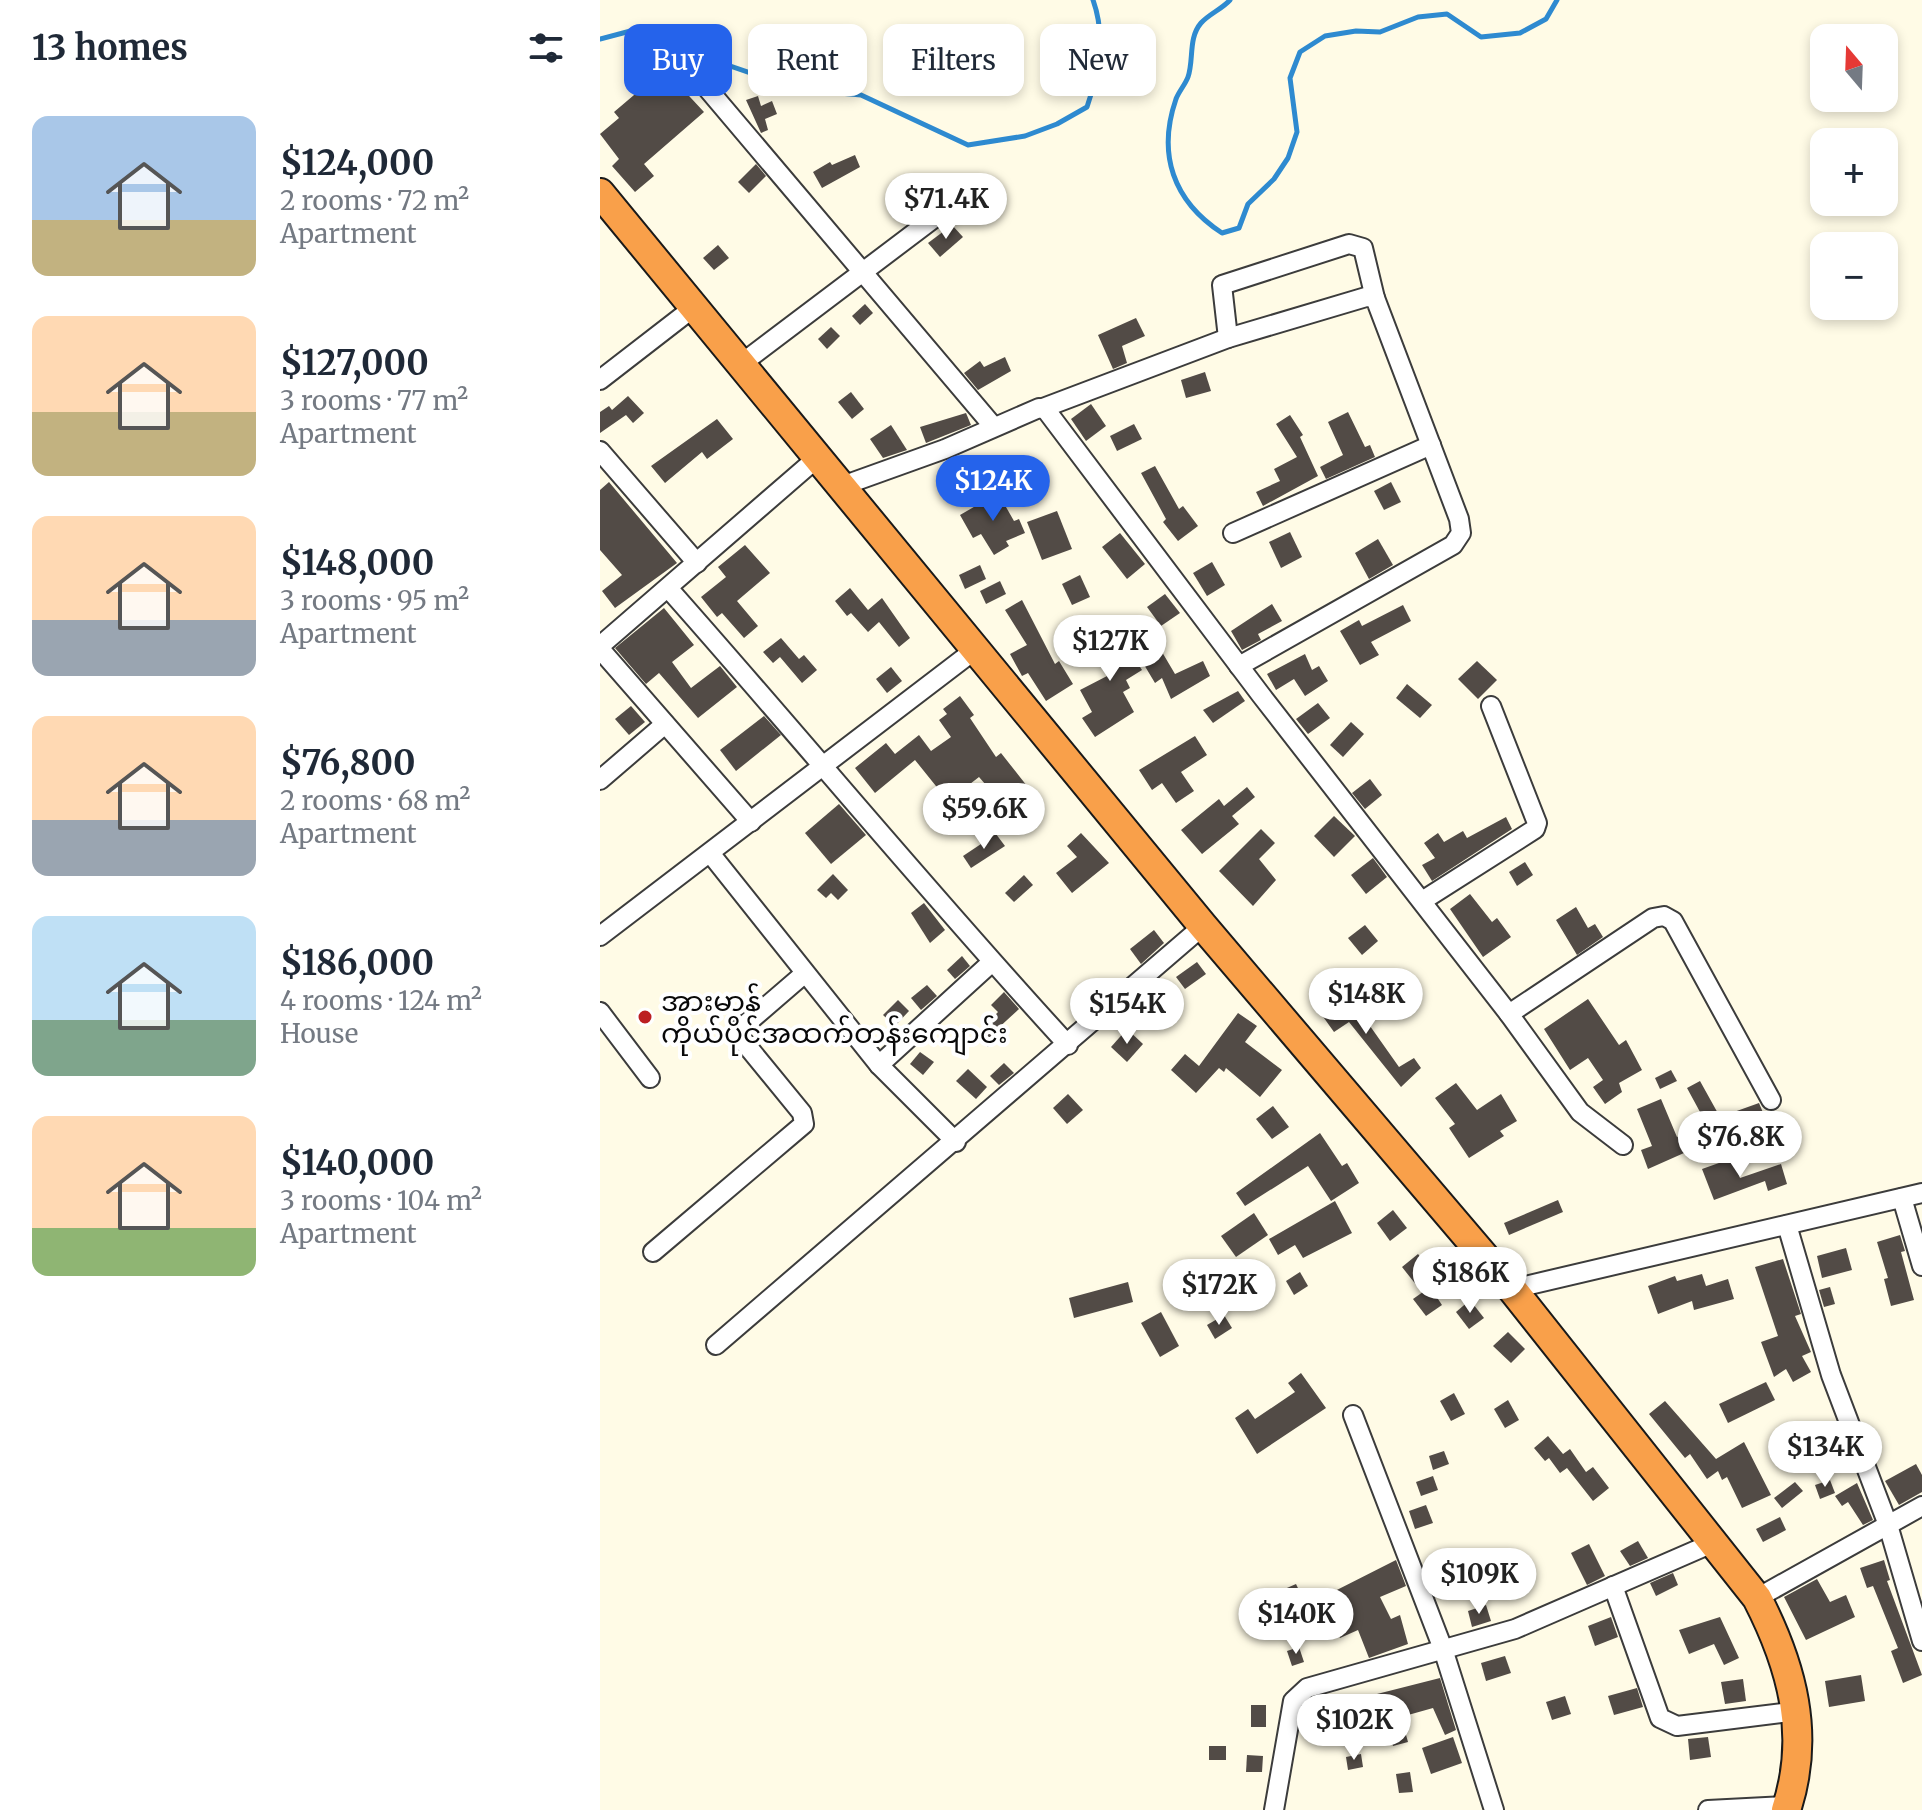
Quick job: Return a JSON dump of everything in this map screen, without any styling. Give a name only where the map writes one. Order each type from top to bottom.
[{"type":"highway","points":[[600,193],[1203,926],[1512,1289],[1757,1598],[1783,1656],[1798,1711],[1796,1768],[1787,1808]]},
{"type":"street","points":[[713,96],[993,426]]},
{"type":"street","points":[[741,364],[962,197]]},
{"type":"street","points":[[1228,338],[1222,285],[1349,244],[1363,248],[1375,298],[1459,519],[1461,533],[1453,545],[1239,666]]},
{"type":"street","points":[[842,486],[1228,338],[1366,297],[1375,298]]},
{"type":"street","points":[[600,380],[693,308]]},
{"type":"street","points":[[1043,408],[1509,1014],[1580,1112],[1623,1145]]},
{"type":"street","points":[[1233,533],[1431,445]]},
{"type":"street","points":[[600,451],[697,563]]},
{"type":"street","points":[[751,822],[600,647],[817,458]]},
{"type":"street","points":[[668,588],[825,765],[992,962],[1068,1045]]},
{"type":"street","points":[[600,936],[976,649]]},
{"type":"street","points":[[1422,901],[1535,829],[1537,823],[1491,706]]},
{"type":"street","points":[[600,780],[665,724]]},
{"type":"street","points":[[710,853],[879,1065],[956,1142]]},
{"type":"street","points":[[1509,1014],[1653,918],[1664,916],[1673,921],[1771,1100]]},
{"type":"street","points":[[716,1345],[956,1142],[1203,926]]},
{"type":"street","points":[[879,1065],[992,962]]},
{"type":"street","points":[[653,1252],[804,1124],[802,1113],[739,1036],[739,1030],[804,974]]},
{"type":"street","points":[[600,1012],[650,1078]]},
{"type":"street","points":[[1512,1289],[1922,1193]]},
{"type":"street","points":[[1902,1198],[1922,1266]]},
{"type":"street","points":[[1787,1225],[1831,1375],[1888,1525],[1922,1641]]},
{"type":"street","points":[[1353,1415],[1443,1649],[1494,1810]]},
{"type":"street","points":[[1757,1598],[1922,1506]]},
{"type":"street","points":[[1274,1810],[1293,1701],[1307,1688],[1515,1629],[1715,1542]]},
{"type":"street","points":[[1613,1586],[1660,1718],[1668,1724],[1677,1726],[1798,1711]]},
{"type":"street","points":[[1708,1810],[1787,1808]]},
{"type":"building","points":[[633,96],[689,96],[704,112],[644,164],[654,176],[635,192],[612,166],[619,159],[600,134],[619,118],[614,112]]},
{"type":"building","points":[[758,96],[761,106],[772,101],[777,114],[765,119],[768,130],[761,133],[746,100]]},
{"type":"building","points":[[855,155],[860,167],[822,188],[813,172],[830,162],[832,165]]},
{"type":"building","points":[[756,164],[766,176],[749,193],[738,182]]},
{"type":"building","points":[[952,225],[963,237],[940,257],[928,243]]},
{"type":"building","points":[[718,245],[729,258],[714,270],[703,258]]},
{"type":"building","points":[[865,304],[873,313],[860,325],[852,316]]},
{"type":"building","points":[[1136,318],[1145,336],[1122,346],[1127,363],[1113,369],[1098,335]]},
{"type":"building","points":[[831,327],[840,336],[827,349],[818,339]]},
{"type":"building","points":[[1005,357],[1011,371],[978,390],[964,373],[980,361],[984,367]]},
{"type":"building","points":[[1205,372],[1211,391],[1186,398],[1181,380]]},
{"type":"building","points":[[851,392],[864,409],[852,419],[838,402]]},
{"type":"building","points":[[628,396],[644,413],[633,423],[626,415],[600,433],[600,412],[609,406],[612,410]]},
{"type":"building","points":[[1091,404],[1106,426],[1086,441],[1071,419]]},
{"type":"building","points":[[1348,412],[1365,447],[1370,445],[1375,457],[1326,479],[1320,467],[1343,455],[1328,422]]},
{"type":"building","points":[[966,413],[971,425],[926,443],[920,427]]},
{"type":"building","points":[[1290,415],[1303,435],[1300,437],[1318,476],[1263,506],[1256,492],[1280,481],[1274,469],[1297,457],[1276,424]]},
{"type":"building","points":[[717,419],[733,439],[707,459],[702,452],[665,483],[651,466]]},
{"type":"building","points":[[1134,424],[1142,439],[1117,451],[1110,436]]},
{"type":"building","points":[[891,425],[907,450],[883,458],[870,439]]},
{"type":"building","points":[[1155,466],[1179,509],[1183,506],[1198,526],[1178,541],[1163,522],[1166,519],[1141,473]]},
{"type":"building","points":[[609,482],[677,563],[615,608],[602,591],[622,575],[600,550],[600,490]]},
{"type":"building","points":[[1391,482],[1401,502],[1384,510],[1374,491]]},
{"type":"building","points":[[998,493],[1014,521],[1019,519],[1025,533],[1006,541],[1009,546],[994,555],[981,534],[973,538],[960,515]]},
{"type":"building","points":[[1057,511],[1072,549],[1042,560],[1027,522]]},
{"type":"building","points":[[1290,532],[1302,557],[1281,568],[1269,542]]},
{"type":"building","points":[[1120,533],[1145,564],[1127,579],[1102,547]]},
{"type":"building","points":[[1378,539],[1393,565],[1369,579],[1355,553]]},
{"type":"building","points":[[745,545],[770,573],[737,601],[758,626],[744,638],[722,613],[717,617],[701,597],[726,577],[718,567]]},
{"type":"building","points":[[1212,562],[1225,585],[1207,596],[1193,573]]},
{"type":"building","points":[[980,565],[986,579],[965,589],[959,575]]},
{"type":"building","points":[[1080,575],[1090,597],[1072,605],[1062,584]]},
{"type":"building","points":[[1000,581],[1006,594],[986,604],[980,591]]},
{"type":"building","points":[[850,588],[868,610],[882,598],[910,638],[899,647],[879,622],[868,632],[851,613],[847,616],[835,601]]},
{"type":"building","points":[[1165,594],[1180,613],[1161,626],[1147,607]]},
{"type":"building","points":[[1022,600],[1055,664],[1059,661],[1073,684],[1046,701],[1028,673],[1022,676],[1010,654],[1027,645],[1005,610]]},
{"type":"building","points":[[1272,604],[1282,621],[1258,634],[1261,640],[1242,650],[1231,631]]},
{"type":"building","points":[[1403,605],[1411,621],[1371,642],[1379,655],[1360,665],[1340,631],[1359,620],[1362,626]]},
{"type":"building","points":[[664,608],[694,645],[672,662],[691,688],[720,666],[737,687],[698,718],[659,673],[646,684],[615,648]]},
{"type":"building","points":[[1113,625],[1142,670],[1126,680],[1130,688],[1123,692],[1134,712],[1095,737],[1082,718],[1092,712],[1080,690],[1109,675],[1089,638]]},
{"type":"building","points":[[781,638],[799,659],[804,655],[817,670],[802,683],[780,657],[773,663],[763,652]]},
{"type":"building","points":[[1162,652],[1175,674],[1203,661],[1210,676],[1171,699],[1162,678],[1155,683],[1143,663]]},
{"type":"building","points":[[1305,654],[1312,670],[1319,666],[1328,681],[1305,696],[1294,679],[1276,690],[1267,674]]},
{"type":"building","points":[[1477,661],[1497,680],[1478,699],[1458,679]]},
{"type":"building","points":[[891,667],[902,681],[887,693],[876,679]]},
{"type":"building","points":[[1407,684],[1432,705],[1420,718],[1396,698]]},
{"type":"building","points":[[1238,691],[1245,701],[1213,723],[1203,710]]},
{"type":"building","points":[[960,696],[974,715],[970,718],[996,757],[1001,753],[1027,786],[1011,800],[999,786],[992,792],[979,777],[948,801],[915,760],[875,793],[855,768],[886,743],[895,754],[919,735],[931,751],[951,737],[939,720],[947,714],[943,709]]},
{"type":"building","points":[[1318,703],[1330,718],[1308,734],[1296,719]]},
{"type":"building","points":[[631,706],[645,722],[629,735],[615,719]]},
{"type":"building","points":[[764,716],[781,735],[736,771],[720,750]]},
{"type":"building","points":[[1351,722],[1364,734],[1343,757],[1330,745]]},
{"type":"building","points":[[1195,736],[1207,755],[1181,772],[1194,791],[1176,803],[1162,783],[1152,790],[1139,770]]},
{"type":"building","points":[[1370,779],[1382,795],[1365,809],[1352,793]]},
{"type":"building","points":[[1247,787],[1255,797],[1232,816],[1239,824],[1202,854],[1181,830],[1219,799],[1224,806]]},
{"type":"building","points":[[839,804],[866,835],[831,864],[805,833]]},
{"type":"building","points":[[1334,816],[1355,836],[1334,857],[1314,836]]},
{"type":"building","points":[[1506,817],[1512,829],[1432,881],[1422,865],[1435,858],[1424,843],[1438,833],[1444,842],[1463,831],[1467,838]]},
{"type":"building","points":[[1261,829],[1275,843],[1259,859],[1276,880],[1253,906],[1219,871]]},
{"type":"building","points":[[1081,833],[1109,863],[1072,893],[1056,873],[1077,857],[1067,846]]},
{"type":"building","points":[[996,834],[1005,846],[971,868],[963,856]]},
{"type":"building","points":[[1373,858],[1387,877],[1366,894],[1351,875]]},
{"type":"building","points":[[1525,862],[1533,875],[1517,886],[1509,872]]},
{"type":"building","points":[[833,874],[848,890],[838,900],[831,893],[826,898],[817,890]]},
{"type":"building","points":[[1024,875],[1033,885],[1014,902],[1005,893]]},
{"type":"building","points":[[1470,894],[1492,922],[1497,918],[1511,937],[1483,957],[1450,909]]},
{"type":"building","points":[[924,903],[945,930],[930,943],[911,913]]},
{"type":"building","points":[[1576,907],[1588,928],[1595,924],[1603,937],[1577,955],[1556,920]]},
{"type":"building","points":[[1365,925],[1378,941],[1362,955],[1348,938]]},
{"type":"building","points":[[1154,930],[1164,943],[1141,964],[1130,949]]},
{"type":"building","points":[[962,956],[970,966],[955,979],[947,970]]},
{"type":"building","points":[[1197,962],[1206,974],[1185,989],[1176,977]]},
{"type":"building","points":[[1381,977],[1389,990],[1377,997],[1369,984]]},
{"type":"building","points":[[927,985],[937,996],[921,1010],[911,998]]},
{"type":"building","points":[[1004,992],[1019,1009],[994,1032],[999,1037],[988,1047],[976,1035],[998,1012],[991,1005]]},
{"type":"building","points":[[1346,992],[1399,1067],[1414,1058],[1421,1068],[1401,1087],[1349,1022],[1334,1032],[1319,1011]]},
{"type":"building","points":[[1588,999],[1619,1045],[1626,1040],[1642,1070],[1619,1083],[1622,1092],[1605,1104],[1593,1087],[1603,1080],[1588,1058],[1570,1070],[1544,1029]]},
{"type":"building","points":[[898,1000],[909,1011],[895,1026],[883,1015]]},
{"type":"building","points":[[1238,1013],[1257,1026],[1245,1042],[1282,1070],[1260,1097],[1226,1068],[1224,1072],[1219,1068],[1196,1093],[1171,1070],[1185,1054],[1199,1066]]},
{"type":"building","points":[[1127,1029],[1143,1044],[1127,1062],[1111,1047]]},
{"type":"building","points":[[920,1052],[934,1062],[923,1075],[910,1064]]},
{"type":"building","points":[[1004,1063],[1014,1073],[999,1085],[990,1076]]},
{"type":"building","points":[[968,1069],[987,1087],[976,1099],[956,1081]]},
{"type":"building","points":[[1671,1070],[1677,1081],[1660,1089],[1655,1078]]},
{"type":"building","points":[[1700,1081],[1720,1117],[1759,1103],[1764,1115],[1727,1129],[1729,1133],[1648,1169],[1641,1150],[1652,1146],[1637,1109],[1661,1099],[1677,1137],[1706,1123],[1687,1088]]},
{"type":"building","points":[[1456,1083],[1477,1110],[1501,1094],[1517,1121],[1500,1131],[1504,1136],[1469,1158],[1449,1128],[1455,1124],[1435,1098]]},
{"type":"building","points":[[1068,1094],[1083,1110],[1067,1124],[1053,1108]]},
{"type":"building","points":[[1273,1106],[1289,1127],[1272,1139],[1256,1119]]},
{"type":"building","points":[[1320,1133],[1342,1166],[1347,1163],[1359,1183],[1331,1201],[1308,1166],[1245,1206],[1236,1193]]},
{"type":"building","points":[[1733,1158],[1740,1178],[1781,1164],[1787,1184],[1768,1191],[1765,1181],[1714,1200],[1702,1169]]},
{"type":"building","points":[[1558,1200],[1563,1212],[1509,1235],[1504,1223]]},
{"type":"building","points":[[1335,1201],[1352,1233],[1303,1258],[1295,1245],[1278,1255],[1269,1239]]},
{"type":"building","points":[[1393,1210],[1407,1228],[1390,1241],[1377,1223]]},
{"type":"building","points":[[1254,1213],[1268,1235],[1236,1257],[1221,1236]]},
{"type":"building","points":[[1900,1235],[1905,1251],[1901,1252],[1914,1300],[1891,1306],[1884,1279],[1888,1278],[1877,1242]]},
{"type":"building","points":[[1846,1248],[1852,1270],[1822,1278],[1817,1256]]},
{"type":"building","points":[[1418,1254],[1429,1268],[1435,1263],[1443,1274],[1421,1291],[1402,1267]]},
{"type":"building","points":[[1783,1259],[1801,1314],[1795,1316],[1811,1352],[1802,1356],[1811,1372],[1793,1382],[1786,1369],[1774,1377],[1761,1342],[1778,1336],[1755,1267]]},
{"type":"building","points":[[1300,1272],[1308,1286],[1294,1295],[1286,1281]]},
{"type":"building","points":[[1702,1274],[1706,1286],[1728,1279],[1734,1299],[1694,1310],[1692,1301],[1658,1314],[1648,1286],[1675,1276],[1677,1281]]},
{"type":"building","points":[[1128,1282],[1133,1302],[1074,1318],[1069,1298]]},
{"type":"building","points":[[1430,1287],[1442,1305],[1426,1316],[1413,1299]]},
{"type":"building","points":[[1830,1287],[1835,1304],[1824,1307],[1819,1290]]},
{"type":"building","points":[[1470,1300],[1484,1318],[1469,1329],[1456,1312]]},
{"type":"building","points":[[1161,1312],[1179,1346],[1160,1357],[1141,1323]]},
{"type":"building","points":[[1224,1315],[1232,1328],[1215,1339],[1207,1325]]},
{"type":"building","points":[[1508,1332],[1525,1349],[1511,1363],[1493,1346]]},
{"type":"building","points":[[1301,1373],[1326,1408],[1257,1454],[1235,1418],[1248,1409],[1255,1419],[1295,1392],[1288,1383]]},
{"type":"building","points":[[1766,1382],[1775,1400],[1728,1423],[1719,1404]]},
{"type":"building","points":[[1454,1393],[1465,1414],[1451,1421],[1440,1401]]},
{"type":"building","points":[[1508,1400],[1519,1420],[1505,1428],[1494,1409]]},
{"type":"building","points":[[1665,1401],[1716,1459],[1744,1442],[1771,1495],[1742,1508],[1727,1477],[1722,1480],[1718,1471],[1707,1479],[1690,1454],[1685,1458],[1649,1414]]},
{"type":"building","points":[[1548,1436],[1563,1454],[1570,1449],[1586,1472],[1593,1467],[1609,1488],[1593,1501],[1567,1468],[1560,1473],[1549,1458],[1545,1461],[1534,1448]]},
{"type":"building","points":[[1444,1451],[1449,1464],[1433,1470],[1429,1456]]},
{"type":"building","points":[[1916,1464],[1922,1475],[1922,1492],[1899,1505],[1885,1481]]},
{"type":"building","points":[[1433,1476],[1438,1490],[1421,1496],[1416,1482]]},
{"type":"building","points":[[1830,1480],[1835,1493],[1820,1499],[1815,1485]]},
{"type":"building","points":[[1795,1482],[1803,1491],[1782,1508],[1774,1498]]},
{"type":"building","points":[[1857,1483],[1873,1520],[1863,1525],[1848,1502],[1842,1506],[1835,1496]]},
{"type":"building","points":[[1426,1505],[1433,1523],[1415,1529],[1409,1511]]},
{"type":"building","points":[[1780,1517],[1786,1530],[1763,1542],[1756,1529]]},
{"type":"building","points":[[1638,1541],[1648,1558],[1630,1566],[1620,1551]]},
{"type":"building","points":[[1589,1544],[1605,1576],[1587,1585],[1571,1553]]},
{"type":"building","points":[[1396,1560],[1406,1586],[1380,1597],[1391,1619],[1400,1615],[1408,1644],[1369,1658],[1358,1630],[1340,1638],[1321,1598]]},
{"type":"building","points":[[1884,1560],[1890,1580],[1887,1581],[1922,1675],[1903,1683],[1891,1651],[1898,1648],[1873,1586],[1867,1588],[1860,1568]]},
{"type":"building","points":[[1673,1573],[1678,1585],[1656,1596],[1650,1583]]},
{"type":"building","points":[[1817,1579],[1830,1602],[1846,1595],[1855,1617],[1806,1640],[1784,1597]]},
{"type":"building","points":[[1296,1584],[1308,1609],[1270,1624],[1265,1610],[1285,1603],[1280,1591]]},
{"type":"building","points":[[1486,1605],[1491,1621],[1472,1627],[1468,1611]]},
{"type":"building","points":[[1611,1617],[1618,1637],[1595,1646],[1588,1626]]},
{"type":"building","points":[[1720,1617],[1739,1658],[1724,1665],[1714,1644],[1689,1654],[1679,1630]]},
{"type":"building","points":[[1299,1647],[1304,1662],[1292,1666],[1287,1651]]},
{"type":"building","points":[[1505,1656],[1511,1673],[1486,1681],[1481,1663]]},
{"type":"building","points":[[1861,1675],[1865,1701],[1829,1707],[1825,1681]]},
{"type":"building","points":[[1440,1678],[1456,1730],[1445,1735],[1433,1708],[1401,1717],[1408,1742],[1393,1746],[1377,1694]]},
{"type":"building","points":[[1743,1679],[1746,1701],[1725,1704],[1721,1682]]},
{"type":"building","points":[[1637,1688],[1643,1707],[1614,1715],[1608,1696]]},
{"type":"building","points":[[1565,1696],[1571,1714],[1552,1720],[1546,1702]]},
{"type":"building","points":[[1251,1705],[1266,1705],[1266,1727],[1251,1727]]},
{"type":"building","points":[[1334,1717],[1335,1733],[1316,1735],[1314,1719]]},
{"type":"building","points":[[1453,1737],[1462,1763],[1431,1774],[1422,1748]]},
{"type":"building","points":[[1708,1737],[1711,1757],[1690,1760],[1688,1739]]},
{"type":"building","points":[[1209,1746],[1226,1746],[1226,1760],[1209,1760]]},
{"type":"building","points":[[1361,1754],[1363,1767],[1348,1770],[1346,1757]]},
{"type":"building","points":[[1247,1755],[1263,1756],[1262,1772],[1246,1772]]},
{"type":"building","points":[[1410,1772],[1413,1792],[1399,1793],[1396,1774]]},
{"type":"waterway","points":[[600,39],[638,29],[663,33],[704,57],[797,89],[861,95],[968,145],[1025,136],[1057,124],[1087,107],[1095,81],[1100,40],[1093,0]]},
{"type":"waterway","points":[[1230,0],[1197,29],[1190,70],[1176,99],[1168,139],[1169,157],[1181,191],[1191,206],[1222,233],[1239,228],[1248,204],[1274,179],[1288,158],[1297,132],[1290,78],[1300,52],[1325,36],[1356,31],[1380,32],[1418,17],[1447,14],[1481,37],[1520,33],[1546,19],[1557,0]]},
{"type":"place","name":"အားမာန် ကိုယ်ပိုင်အထက်တန်းကျောင်း","points":[[645,1017]]}]
